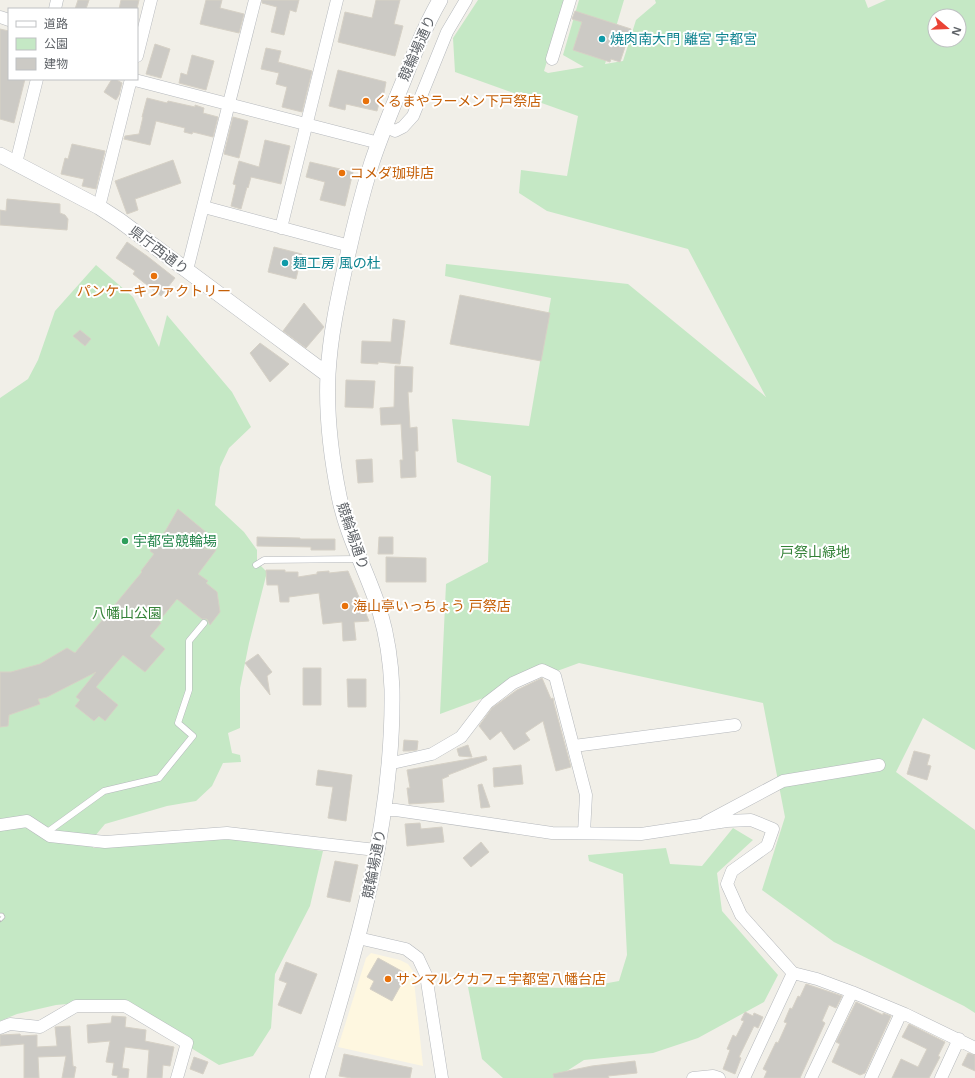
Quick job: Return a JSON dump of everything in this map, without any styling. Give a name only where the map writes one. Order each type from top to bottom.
[{"type":"street","points":[[138,52],[151,0]]},
{"type":"street","points":[[187,270],[255,0]]},
{"type":"street","points":[[281,228],[337,0]]},
{"type":"street","name":"競輪場通り","points":[[316,1078],[341,1000],[358,938],[372,878],[376,850],[385,810],[392,688],[390,662],[380,613],[344,519],[339,496],[330,438],[328,375],[337,307],[364,190],[385,126],[420,38],[440,0]]},
{"type":"street","points":[[385,126],[395,131],[403,127],[413,116],[447,32],[466,0]]},
{"type":"street","points":[[552,59],[570,0]]},
{"type":"street","points":[[16,162],[37,80]]},
{"type":"street","points":[[99,207],[131,80]]},
{"type":"street","points":[[135,80],[379,143]]},
{"type":"street","name":"県庁西通り","points":[[0,155],[16,162],[99,207],[138,233],[328,375]]},
{"type":"street","points":[[204,207],[350,246]]},
{"type":"street","points":[[388,764],[432,754],[461,737],[487,703],[513,683],[542,670],[555,676],[574,746],[586,795],[584,833]]},
{"type":"street","points":[[574,746],[735,725]]},
{"type":"street","points":[[697,827],[783,781],[879,765]]},
{"type":"street","points":[[385,810],[396,810],[552,833],[641,834],[697,827],[727,821],[751,820],[773,829],[767,846],[732,871],[727,884],[741,915],[793,973],[817,979],[852,992],[902,1013],[975,1048]]},
{"type":"street","points":[[0,825],[27,821],[50,836],[105,842],[227,832],[376,850]]},
{"type":"street","points":[[358,938],[406,949],[418,958],[426,975],[442,1078]]},
{"type":"street","points":[[744,1078],[793,973]]},
{"type":"street","points":[[811,1078],[852,992]]},
{"type":"street","points":[[0,1028],[10,1024],[40,1027],[76,1006],[125,1006],[188,1043],[177,1078]]},
{"type":"street","points":[[871,1078],[902,1013]]},
{"type":"street","points":[[941,1078],[959,1039]]},
{"type":"street","points":[[693,1078],[713,1076],[719,1078]]},
{"type":"lane","points":[[256,565],[264,560],[359,559]]},
{"type":"lane","points":[[46,833],[104,791],[159,778],[193,736],[178,724],[189,690],[189,642],[204,624]]},
{"type":"shaded area","points":[[371,953],[400,960],[408,964],[413,971],[423,1066],[338,1047],[366,958]]},
{"type":"green space","name":"戸祭山緑地","points":[[478,0],[566,0],[544,71],[548,73],[584,67],[563,55],[579,0],[624,0],[605,64],[623,61],[636,20],[656,3],[655,0],[865,0],[868,8],[886,0],[975,0],[975,750],[923,718],[896,772],[975,830],[975,1013],[964,1006],[834,942],[762,890],[785,817],[763,703],[579,663],[440,714],[446,584],[488,562],[491,476],[457,462],[452,419],[529,426],[551,298],[445,276],[446,264],[628,284],[766,397],[688,249],[547,211],[519,193],[521,170],[567,176],[578,116],[455,72],[453,38]]},
{"type":"green space","name":"八幡山公園","points":[[96,265],[133,297],[159,347],[167,315],[232,392],[251,427],[229,448],[220,467],[215,505],[244,532],[257,550],[257,562],[267,572],[249,643],[240,688],[240,728],[228,733],[232,753],[240,755],[241,762],[223,763],[212,786],[196,801],[167,806],[105,824],[95,836],[93,848],[224,836],[323,851],[310,906],[275,974],[271,1028],[253,1056],[219,1065],[112,1000],[56,1005],[17,1014],[0,1021],[0,398],[28,379],[38,360],[55,311]]},
{"type":"green space","points":[[733,828],[753,840],[717,873],[722,911],[778,975],[764,1002],[698,1038],[653,1053],[584,1060],[556,1078],[503,1078],[482,1059],[468,987],[580,988],[619,981],[627,955],[623,874],[589,861],[588,855],[666,848],[670,864],[702,866]]},
{"type":"building","points":[[78,0],[89,0],[86,8],[75,8]]},
{"type":"building","points":[[121,0],[139,0],[137,8],[119,8]]},
{"type":"building","points":[[206,0],[222,0],[220,8],[244,14],[239,33],[200,24]]},
{"type":"building","points":[[262,0],[299,0],[296,12],[290,10],[284,35],[271,32],[277,7],[262,3]]},
{"type":"building","points":[[376,0],[400,0],[394,24],[403,26],[395,56],[338,42],[345,12],[372,18]]},
{"type":"building","name":"焼肉南大門 離宮 宇都宮","points":[[575,11],[631,29],[620,62],[611,59],[610,62],[573,50],[582,22],[572,19]]},
{"type":"building","points":[[0,29],[8,31],[8,80],[25,80],[14,123],[0,119]]},
{"type":"building","points":[[155,44],[170,49],[161,78],[146,74]]},
{"type":"building","points":[[266,48],[281,51],[278,62],[312,71],[302,112],[282,107],[287,87],[276,84],[279,73],[261,69]]},
{"type":"building","points":[[192,55],[214,61],[206,90],[179,83],[181,73],[187,75]]},
{"type":"building","points":[[338,70],[386,82],[384,93],[382,92],[377,111],[346,104],[345,110],[329,106]]},
{"type":"building","points":[[111,80],[117,80],[122,83],[116,100],[104,92]]},
{"type":"building","points":[[147,98],[167,103],[168,101],[195,107],[195,105],[204,108],[203,113],[218,117],[213,137],[193,132],[192,134],[184,132],[185,128],[156,121],[150,145],[124,139],[125,136],[139,134]]},
{"type":"building","points":[[233,117],[248,121],[239,158],[224,154]]},
{"type":"building","points":[[265,140],[290,146],[281,184],[251,177],[241,209],[231,206],[236,185],[233,184],[239,161],[259,167]]},
{"type":"building","points":[[72,144],[105,151],[96,189],[82,186],[84,179],[61,174],[65,158],[68,159]]},
{"type":"building","points":[[173,160],[181,183],[135,199],[138,210],[127,214],[115,181]]},
{"type":"building","points":[[310,162],[353,172],[345,206],[320,200],[325,182],[306,177]]},
{"type":"building","points":[[7,199],[60,204],[60,213],[65,215],[68,219],[67,230],[0,225],[0,210],[6,211]]},
{"type":"building","name":"パンケーキファクトリー","points":[[127,242],[175,278],[161,296],[133,274],[135,271],[116,258]]},
{"type":"building","name":"麺工房 風の杜","points":[[274,247],[302,254],[296,279],[268,272]]},
{"type":"building","points":[[460,295],[550,313],[541,361],[450,344]]},
{"type":"building","points":[[304,303],[324,327],[306,348],[283,331]]},
{"type":"building","points":[[393,319],[405,321],[400,364],[378,362],[378,364],[361,363],[362,341],[391,342]]},
{"type":"building","points":[[80,330],[91,339],[85,346],[73,336]]},
{"type":"building","points":[[260,343],[289,364],[270,382],[250,353]]},
{"type":"building","points":[[395,366],[413,367],[412,392],[408,392],[410,428],[417,427],[418,451],[415,451],[416,477],[401,478],[400,460],[403,460],[401,424],[381,425],[380,408],[394,407]]},
{"type":"building","points":[[346,380],[375,381],[373,408],[345,407]]},
{"type":"building","points":[[372,459],[373,482],[358,483],[356,460]]},
{"type":"building","points":[[178,509],[213,538],[204,549],[216,550],[198,574],[208,581],[206,583],[217,592],[220,612],[210,625],[207,619],[202,619],[177,599],[159,621],[161,623],[150,636],[165,649],[145,672],[123,655],[96,687],[118,705],[105,721],[99,716],[94,721],[75,706],[80,700],[76,697],[96,672],[47,697],[38,699],[40,704],[9,715],[8,726],[0,727],[0,672],[11,672],[40,664],[67,648],[75,653],[142,572],[141,571],[154,554],[150,551],[166,530]]},
{"type":"building","points":[[257,537],[335,539],[335,550],[311,550],[311,547],[257,546]]},
{"type":"building","points":[[379,537],[393,537],[393,554],[378,554]]},
{"type":"building","points":[[386,557],[426,558],[426,582],[386,582]]},
{"type":"building","points":[[266,570],[298,572],[298,577],[317,574],[317,572],[329,571],[329,573],[348,571],[369,621],[354,622],[356,640],[343,641],[342,622],[323,624],[319,593],[289,597],[289,602],[280,602],[278,585],[267,585]]},
{"type":"building","points":[[258,654],[272,672],[267,676],[270,695],[245,663]]},
{"type":"building","points":[[303,668],[321,668],[321,705],[303,705]]},
{"type":"building","points":[[542,678],[551,699],[553,698],[571,767],[556,771],[543,721],[525,733],[530,740],[514,750],[501,731],[490,740],[479,726],[492,708],[517,690]]},
{"type":"building","points":[[347,679],[366,679],[366,707],[348,707]]},
{"type":"building","points":[[404,740],[418,741],[417,750],[403,751]]},
{"type":"building","points":[[468,745],[472,757],[459,756],[457,749]]},
{"type":"building","points":[[914,751],[930,755],[927,765],[931,766],[927,780],[907,774]]},
{"type":"building","points":[[486,756],[487,760],[448,775],[449,776],[442,779],[444,802],[409,804],[407,788],[410,788],[407,770]]},
{"type":"building","points":[[521,765],[523,784],[494,787],[493,768]]},
{"type":"building","points":[[318,770],[352,775],[346,821],[328,818],[333,787],[316,785]]},
{"type":"building","points":[[482,784],[490,807],[481,808],[478,785]]},
{"type":"building","points":[[420,823],[421,829],[442,827],[444,842],[407,846],[405,824]]},
{"type":"building","points":[[481,842],[489,852],[471,867],[463,858]]},
{"type":"building","points":[[335,861],[358,865],[350,902],[327,897]]},
{"type":"building","name":"サンマルクカフェ宇都宮八幡台店","points":[[378,958],[407,974],[392,1001],[370,989],[374,981],[367,977]]},
{"type":"building","points":[[286,962],[317,974],[301,1014],[278,1005],[287,983],[279,980]]},
{"type":"building","points":[[806,984],[842,996],[836,1008],[829,1005],[822,1021],[825,1023],[800,1078],[764,1078],[767,1071],[763,1069],[776,1042],[778,1043],[787,1023],[784,1022],[790,1008],[792,1009],[798,996],[800,997]]},
{"type":"building","points":[[856,1002],[883,1015],[883,1013],[891,1016],[865,1073],[860,1075],[832,1062],[840,1044],[836,1042]]},
{"type":"building","points":[[745,1012],[753,1016],[754,1013],[763,1017],[758,1028],[754,1026],[739,1057],[741,1058],[735,1074],[723,1069],[730,1050],[727,1049],[733,1035],[736,1037],[744,1021],[741,1020]]},
{"type":"building","points":[[112,1016],[126,1017],[125,1027],[146,1030],[145,1041],[174,1047],[170,1066],[163,1065],[162,1078],[147,1078],[149,1050],[125,1047],[122,1068],[129,1069],[128,1078],[117,1078],[118,1076],[112,1075],[114,1063],[106,1062],[110,1041],[88,1043],[87,1025],[111,1023]]},
{"type":"building","points":[[909,1024],[945,1042],[938,1056],[940,1057],[929,1078],[892,1078],[901,1059],[918,1067],[927,1049],[902,1037]]},
{"type":"building","points":[[70,1026],[73,1066],[76,1067],[74,1078],[62,1078],[66,1056],[38,1057],[39,1078],[24,1078],[24,1044],[0,1046],[0,1035],[20,1034],[21,1036],[37,1035],[37,1047],[57,1046],[55,1027]]},
{"type":"building","points":[[968,1053],[975,1055],[975,1071],[962,1065]]},
{"type":"building","points":[[344,1054],[412,1068],[410,1078],[351,1078],[339,1076]]},
{"type":"building","points":[[194,1057],[208,1062],[203,1074],[190,1069]]},
{"type":"building","points":[[635,1061],[637,1073],[608,1076],[609,1078],[554,1078],[553,1074],[592,1066]]},
{"type":"railway","points":[[0,915],[3,917],[0,920]]},
{"type":"place","name":"焼肉南大門 離宮 宇都宮","points":[[602,39]]},
{"type":"place","name":"くるまやラーメン下戸祭店","points":[[366,101]]},
{"type":"place","name":"コメダ珈琲店","points":[[342,173]]},
{"type":"place","name":"麺工房 風の杜","points":[[285,263]]},
{"type":"place","name":"パンケーキファクトリー","points":[[154,276]]},
{"type":"place","name":"宇都宮競輪場","points":[[125,541]]},
{"type":"place","name":"海山亭いっちょう 戸祭店","points":[[345,606]]},
{"type":"place","name":"サンマルクカフェ宇都宮八幡台店","points":[[388,979]]}]
